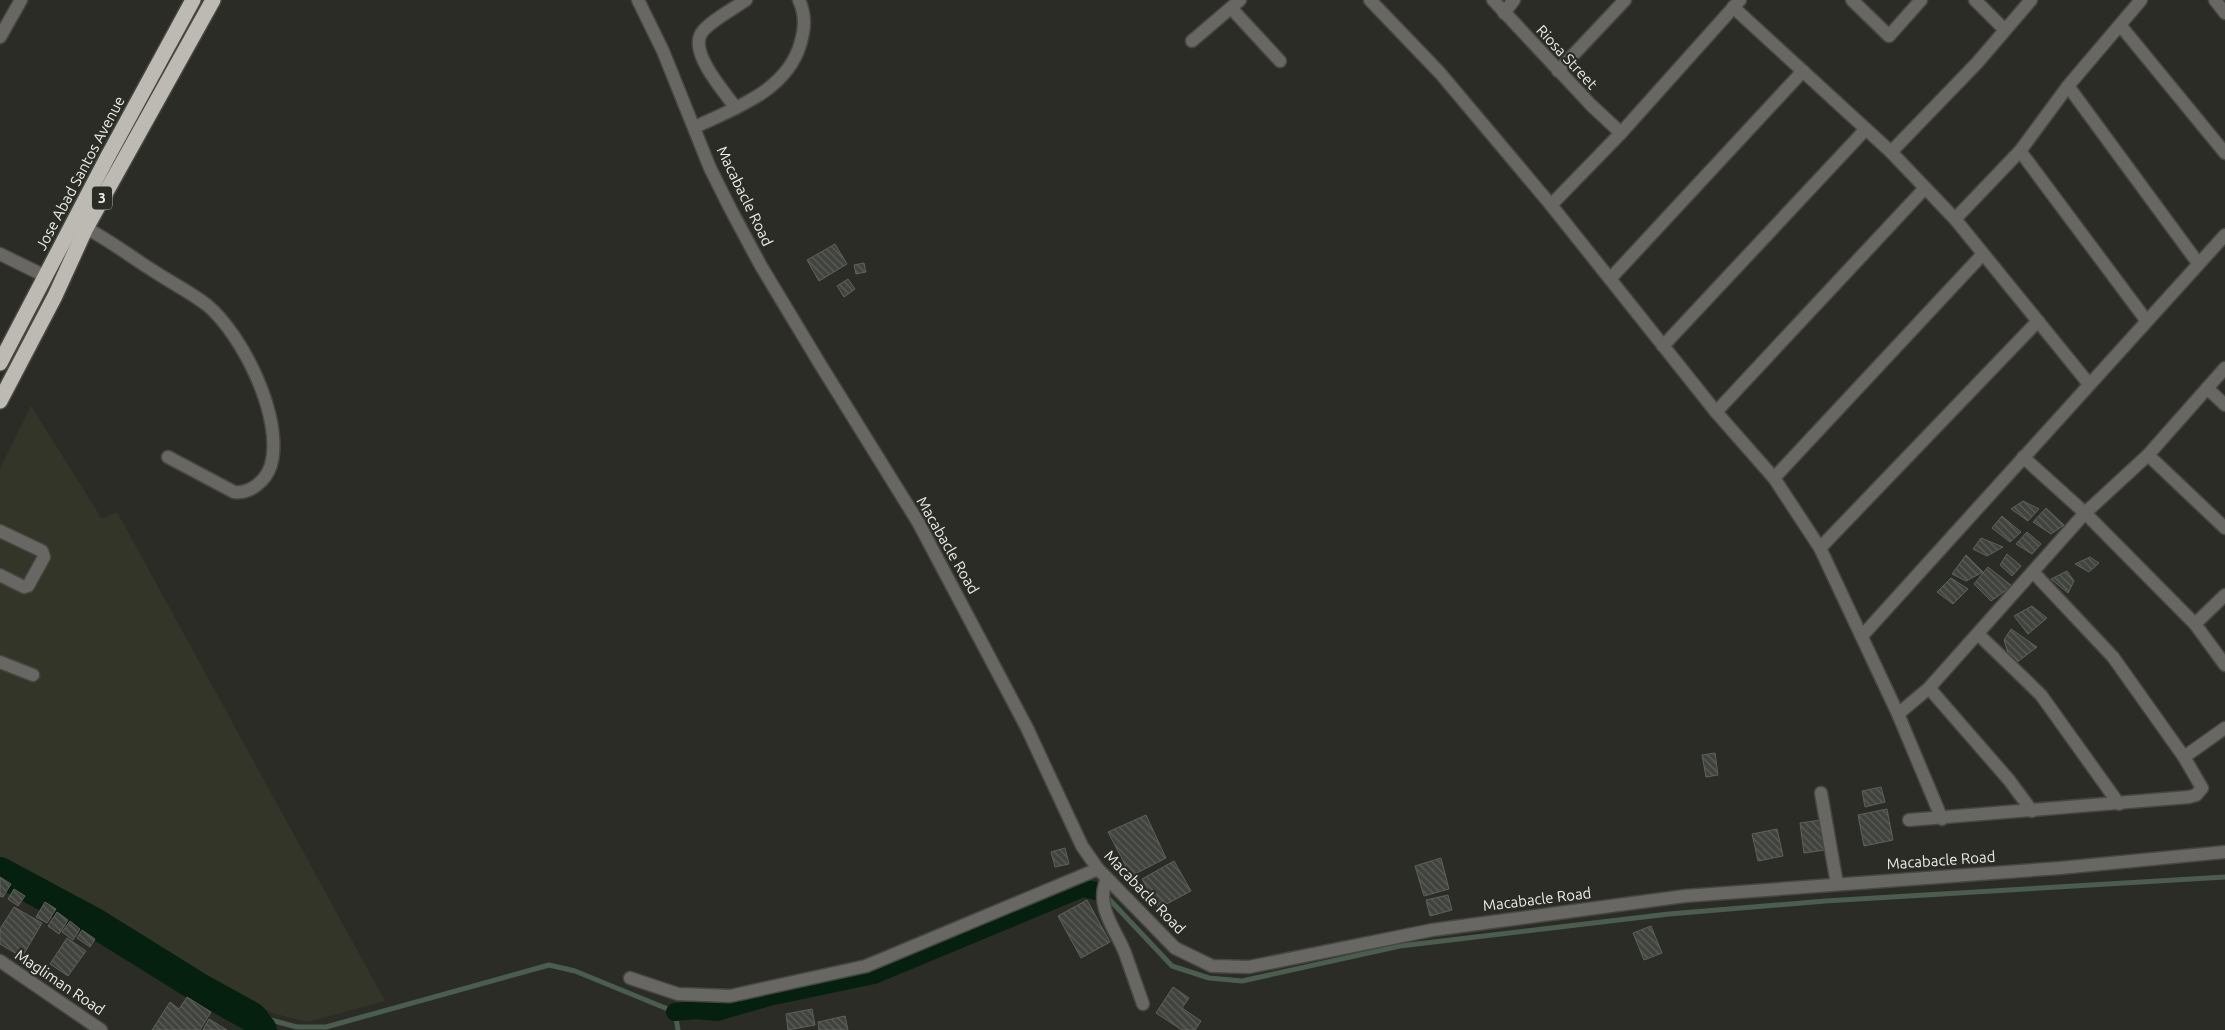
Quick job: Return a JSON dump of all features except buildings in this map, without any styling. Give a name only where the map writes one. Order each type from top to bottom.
[{"type":"highway","name":"Jose Abad Santos Avenue","points":[[0,401],[55,296],[80,225],[193,0]]},
{"type":"highway","name":"Jose Abad Santos Avenue","points":[[0,363],[45,276],[80,225],[213,0]]},
{"type":"street","points":[[0,37],[21,0]]},
{"type":"street","name":"Macabacle Road","points":[[638,0],[663,51],[718,185],[761,266],[918,522],[969,614],[1027,728],[1082,846],[1098,868],[1175,948],[1212,966],[1249,967],[1432,930],[1686,896],[2060,868],[2225,852]]},
{"type":"street","points":[[736,108],[706,66],[699,46],[700,36],[706,28],[746,0]]},
{"type":"street","points":[[694,127],[736,108],[777,82],[796,59],[806,27],[799,0]]},
{"type":"street","points":[[1370,0],[1440,73],[1551,205],[1716,412],[1774,478],[1820,548],[1898,714],[1942,819]]},
{"type":"street","name":"Riosa Street","points":[[1493,0],[1558,71],[1621,133]]},
{"type":"street","points":[[1504,13],[1514,0]]},
{"type":"street","points":[[1558,71],[1625,0]]},
{"type":"street","points":[[1852,0],[1889,36],[1921,0]]},
{"type":"street","points":[[1975,0],[2005,30]]},
{"type":"street","points":[[1891,152],[1977,63],[2031,0]]},
{"type":"street","points":[[1955,219],[2020,151],[2068,86],[2141,0]]},
{"type":"street","points":[[2215,0],[2225,12]]},
{"type":"street","points":[[1192,41],[1236,4],[1280,61]]},
{"type":"street","points":[[1551,205],[1621,133],[1737,4],[1803,71],[1891,152],[1955,219],[2089,384]]},
{"type":"street","points":[[2120,25],[2225,153]]},
{"type":"street","points":[[1610,279],[1803,71]]},
{"type":"street","points":[[2068,86],[2198,263]]},
{"type":"street","points":[[1663,346],[1866,129]]},
{"type":"street","points":[[2020,151],[2146,320]]},
{"type":"street","points":[[1716,412],[1925,188]]},
{"type":"street","points":[[80,225],[207,305],[235,337],[260,388],[270,414],[273,453],[270,468],[261,482],[243,493],[234,492],[168,457]]},
{"type":"street","points":[[1862,636],[2146,320],[2225,235]]},
{"type":"street","points":[[0,254],[45,276]]},
{"type":"street","points":[[1774,478],[1984,254]]},
{"type":"street","points":[[1820,548],[2038,321]]},
{"type":"street","points":[[1898,714],[1929,688],[2085,513],[2148,455],[2225,368]]},
{"type":"street","points":[[2207,388],[2225,405]]},
{"type":"street","points":[[2148,455],[2225,528]]},
{"type":"street","points":[[2023,457],[2085,513],[2196,624],[2225,665]]},
{"type":"street","points":[[0,531],[42,551],[44,557],[28,586],[20,586],[0,575]]},
{"type":"street","points":[[1908,820],[1942,819],[2119,804],[2196,795],[2202,788],[2184,758],[2113,657],[2034,572]]},
{"type":"street","points":[[2196,624],[2225,595]]},
{"type":"street","points":[[1978,634],[2041,695],[2119,804]]},
{"type":"street","points":[[0,662],[34,676]]},
{"type":"street","points":[[1929,688],[2009,780],[2032,811]]},
{"type":"street","points":[[2184,758],[2225,728]]},
{"type":"street","points":[[1821,793],[1837,884]]},
{"type":"street","points":[[630,978],[678,994],[730,996],[866,966],[1098,868]]},
{"type":"street","points":[[1110,881],[1105,884],[1102,893],[1106,914],[1124,951],[1143,1004]]},
{"type":"street","name":"Magliman Road","points":[[0,961],[101,1030]]},
{"type":"shaded area","points":[[31,406],[102,519],[117,512],[385,1001],[307,1022],[272,1013],[0,864],[0,469]]},
{"type":"waterway","points":[[0,872],[95,923],[198,987],[252,1017],[262,1030]]},
{"type":"waterway","points":[[1096,891],[1108,898],[1172,966],[1209,978],[1242,981],[1400,946],[1669,914],[1825,901],[2225,877]]},
{"type":"waterway","points":[[675,1012],[696,1010],[717,1012],[769,997],[874,975],[1083,888],[1096,891]]},
{"type":"waterway","points":[[252,1017],[297,1027],[326,1027],[549,965],[575,971],[675,1012],[678,1030]]},
{"type":"waterway","points":[[812,987],[874,975]]}]
